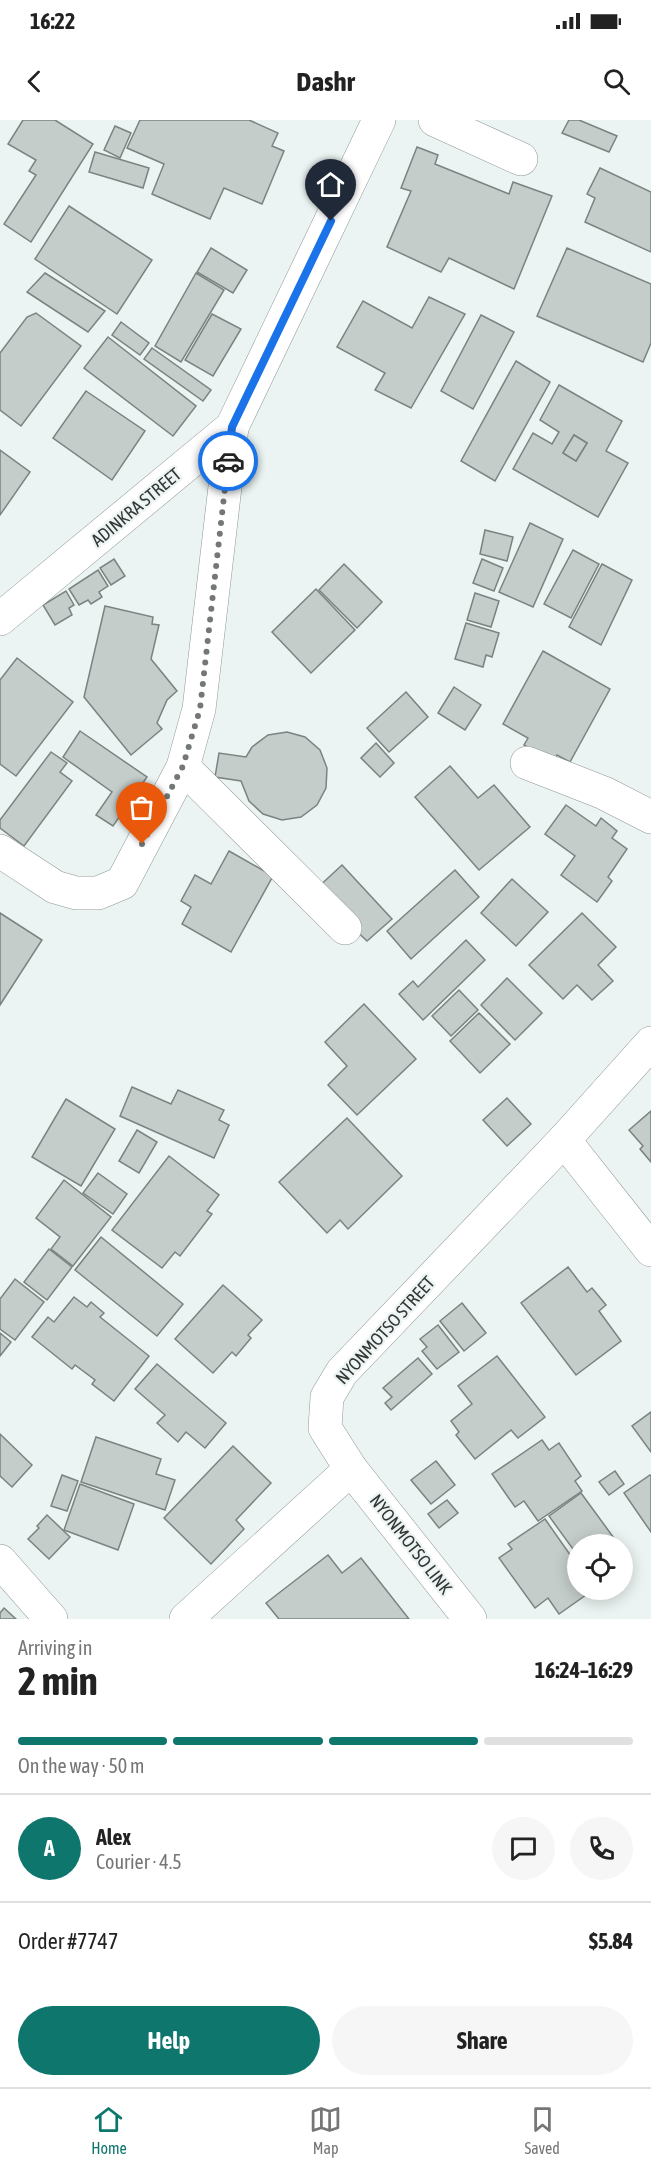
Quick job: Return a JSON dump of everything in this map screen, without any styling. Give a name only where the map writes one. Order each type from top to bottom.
[{"type":"street","name":"ADINKRA STREET","points":[[0,619],[232,427],[379,120]]},
{"type":"street","points":[[435,120],[521,159]]},
{"type":"street","points":[[0,851],[55,887],[76,893],[98,893],[122,883],[183,766],[200,709],[232,427]]},
{"type":"street","points":[[527,763],[604,793],[651,817]]},
{"type":"street","points":[[183,766],[345,928]]},
{"type":"street","name":"NYONMOTSO STREET","points":[[351,1469],[325,1428],[327,1397],[342,1372],[564,1140],[651,1042]]},
{"type":"street","points":[[564,1140],[651,1250]]},
{"type":"street","points":[[186,1619],[351,1469]]},
{"type":"street","name":"NYONMOTSO LINK","points":[[351,1469],[470,1619]]},
{"type":"street","points":[[0,1561],[51,1619]]},
{"type":"building","points":[[23,120],[55,120],[93,144],[31,242],[4,224],[36,175],[29,171],[36,160],[8,144]]},
{"type":"building","points":[[140,120],[249,120],[278,133],[272,146],[284,151],[262,204],[224,188],[210,219],[152,194],[164,164],[127,148]]},
{"type":"building","points":[[569,120],[579,120],[617,136],[609,152],[562,133]]},
{"type":"building","points":[[115,126],[131,133],[120,158],[104,150]]},
{"type":"building","points":[[417,147],[438,155],[435,164],[509,194],[513,182],[552,196],[514,289],[449,258],[441,272],[387,247],[411,191],[401,188]]},
{"type":"building","points":[[95,152],[149,168],[143,188],[89,172]]},
{"type":"building","points":[[600,168],[651,192],[651,252],[585,222],[595,198],[587,194]]},
{"type":"building","points":[[69,206],[152,260],[117,314],[35,259]]},
{"type":"building","points":[[211,248],[247,270],[233,293],[197,272]]},
{"type":"building","points":[[567,248],[651,284],[651,343],[643,362],[537,316]]},
{"type":"building","points":[[45,273],[105,311],[88,332],[27,292]]},
{"type":"building","points":[[196,273],[224,290],[181,362],[155,346]]},
{"type":"building","points":[[429,297],[465,314],[411,408],[375,390],[385,373],[337,347],[363,301],[412,328]]},
{"type":"building","points":[[36,313],[81,346],[21,426],[0,410],[0,353],[27,317]]},
{"type":"building","points":[[212,314],[241,329],[213,376],[185,360]]},
{"type":"building","points":[[481,315],[514,332],[473,409],[441,391]]},
{"type":"building","points":[[121,322],[149,343],[140,355],[112,335]]},
{"type":"building","points":[[108,337],[196,406],[173,436],[84,368]]},
{"type":"building","points":[[152,348],[211,390],[203,401],[144,359]]},
{"type":"building","points":[[516,361],[550,382],[495,481],[461,461]]},
{"type":"building","points":[[559,385],[622,421],[606,451],[628,463],[598,517],[513,469],[533,433],[552,444],[559,432],[540,420]],"holes":[[[574,435],[587,443],[576,461],[563,453]]]},
{"type":"building","points":[[86,391],[145,431],[112,480],[53,438]]},
{"type":"building","points":[[574,435],[587,443],[576,461],[563,453]]},
{"type":"building","points":[[0,450],[30,472],[0,515]]},
{"type":"building","points":[[530,523],[563,539],[533,607],[499,592]]},
{"type":"building","points":[[485,530],[513,537],[507,561],[480,554]]},
{"type":"building","points":[[573,550],[599,564],[571,618],[544,604]]},
{"type":"building","points":[[114,559],[125,576],[111,585],[100,568]]},
{"type":"building","points":[[482,559],[503,568],[494,591],[473,583]]},
{"type":"building","points":[[344,564],[382,602],[357,628],[319,590]]},
{"type":"building","points":[[602,564],[632,580],[601,645],[569,627]]},
{"type":"building","points":[[98,570],[108,586],[99,592],[102,597],[91,604],[88,600],[79,605],[69,589]]},
{"type":"building","points":[[316,589],[355,630],[311,673],[272,632]]},
{"type":"building","points":[[66,591],[74,605],[69,608],[72,615],[55,625],[43,605]]},
{"type":"building","points":[[475,593],[499,601],[491,627],[467,620]]},
{"type":"building","points":[[105,606],[153,617],[152,624],[159,625],[151,659],[177,691],[167,700],[157,723],[162,729],[131,755],[84,697]]},
{"type":"building","points":[[466,623],[499,633],[492,657],[486,655],[483,667],[455,659]]},
{"type":"building","points":[[543,651],[610,689],[570,762],[557,755],[554,761],[524,745],[528,738],[503,724]]},
{"type":"building","points":[[17,658],[73,702],[16,776],[0,764],[0,680]]},
{"type":"building","points":[[454,687],[481,705],[465,730],[438,713]]},
{"type":"building","points":[[406,692],[428,717],[389,752],[367,728]]},
{"type":"building","points":[[80,731],[147,777],[113,826],[96,815],[112,792],[63,757]]},
{"type":"building","points":[[287,732],[305,737],[320,750],[327,768],[326,788],[317,805],[301,817],[282,820],[263,814],[249,801],[241,781],[215,777],[219,753],[246,757],[252,747],[268,735]]},
{"type":"building","points":[[376,743],[394,763],[380,777],[361,758]]},
{"type":"building","points":[[51,752],[67,763],[60,772],[72,781],[24,846],[0,828],[0,820]]},
{"type":"building","points":[[450,766],[478,798],[494,785],[530,827],[479,870],[415,797]]},
{"type":"building","points":[[566,805],[596,826],[601,818],[617,831],[612,838],[627,849],[608,877],[612,881],[597,902],[561,875],[575,856],[545,834]]},
{"type":"building","points":[[229,851],[273,876],[231,952],[182,924],[191,907],[181,901],[195,875],[211,884]]},
{"type":"building","points":[[342,865],[392,919],[367,941],[314,891]]},
{"type":"building","points":[[455,870],[479,897],[411,959],[387,931]]},
{"type":"building","points":[[512,879],[548,912],[516,946],[481,913]]},
{"type":"building","points":[[0,913],[42,940],[0,1005]]},
{"type":"building","points":[[582,913],[616,947],[598,965],[613,981],[592,1000],[577,985],[563,999],[529,965]]},
{"type":"building","points":[[466,940],[485,960],[423,1020],[399,994],[413,981],[418,987]]},
{"type":"building","points":[[507,978],[542,1013],[515,1040],[481,1005]]},
{"type":"building","points":[[459,990],[478,1010],[451,1036],[432,1016]]},
{"type":"building","points":[[364,1004],[416,1059],[357,1115],[328,1085],[347,1066],[325,1042]]},
{"type":"building","points":[[479,1013],[510,1044],[480,1073],[450,1041]]},
{"type":"building","points":[[132,1087],[171,1104],[178,1090],[224,1110],[219,1120],[229,1125],[214,1158],[120,1116]]},
{"type":"building","points":[[507,1098],[531,1124],[507,1146],[483,1120]]},
{"type":"building","points":[[66,1099],[115,1129],[81,1186],[32,1157]]},
{"type":"building","points":[[651,1111],[651,1162],[640,1149],[643,1146],[629,1130]]},
{"type":"building","points":[[347,1118],[402,1176],[348,1229],[340,1220],[327,1233],[279,1182]]},
{"type":"building","points":[[137,1130],[157,1142],[139,1173],[119,1161]]},
{"type":"building","points":[[169,1156],[219,1195],[207,1211],[212,1214],[180,1256],[175,1252],[162,1268],[112,1230]]},
{"type":"building","points":[[98,1173],[127,1194],[113,1214],[83,1193]]},
{"type":"building","points":[[64,1180],[111,1217],[73,1266],[51,1249],[60,1237],[36,1218]]},
{"type":"building","points":[[101,1237],[183,1304],[157,1336],[75,1270]]},
{"type":"building","points":[[49,1249],[72,1267],[47,1300],[24,1282]]},
{"type":"building","points":[[568,1267],[587,1292],[592,1288],[606,1305],[599,1311],[621,1341],[576,1375],[521,1303]]},
{"type":"building","points":[[15,1279],[44,1302],[15,1340],[0,1329],[0,1299]]},
{"type":"building","points":[[223,1285],[262,1320],[248,1335],[251,1338],[236,1356],[232,1352],[213,1373],[175,1339]]},
{"type":"building","points":[[74,1297],[87,1307],[91,1302],[104,1313],[100,1317],[149,1356],[114,1401],[92,1384],[95,1380],[75,1365],[72,1369],[32,1337],[48,1317],[54,1322]]},
{"type":"building","points":[[462,1303],[486,1333],[464,1351],[440,1321]]},
{"type":"building","points":[[438,1325],[459,1352],[437,1369],[422,1351],[427,1347],[420,1339]]},
{"type":"building","points":[[0,1333],[11,1342],[0,1356]]},
{"type":"building","points":[[497,1356],[545,1417],[518,1438],[511,1430],[475,1459],[456,1435],[459,1432],[451,1421],[472,1404],[458,1386]]},
{"type":"building","points":[[418,1358],[432,1374],[391,1410],[385,1403],[392,1397],[383,1388]]},
{"type":"building","points":[[157,1364],[226,1423],[205,1448],[186,1432],[178,1442],[157,1423],[165,1415],[135,1389]]},
{"type":"building","points":[[651,1412],[651,1452],[632,1426]]},
{"type":"building","points":[[0,1434],[32,1465],[12,1487],[0,1476]]},
{"type":"building","points":[[96,1437],[161,1459],[156,1474],[175,1480],[165,1510],[81,1482]]},
{"type":"building","points":[[542,1440],[549,1450],[559,1443],[581,1476],[575,1481],[582,1491],[538,1521],[524,1501],[515,1507],[492,1474]]},
{"type":"building","points":[[233,1446],[271,1483],[236,1520],[244,1529],[211,1564],[164,1518]]},
{"type":"building","points":[[436,1461],[455,1485],[431,1504],[411,1480]]},
{"type":"building","points":[[615,1471],[624,1484],[609,1495],[599,1482]]},
{"type":"building","points":[[62,1475],[78,1481],[67,1511],[51,1506]]},
{"type":"building","points":[[651,1476],[651,1532],[624,1493]]},
{"type":"building","points":[[80,1484],[134,1504],[118,1550],[64,1530]]},
{"type":"building","points":[[581,1493],[611,1534],[567,1534],[567,1541],[549,1516]]},
{"type":"building","points":[[447,1500],[458,1513],[439,1528],[428,1514]]},
{"type":"building","points":[[47,1515],[70,1537],[49,1559],[28,1539]]},
{"type":"building","points":[[545,1519],[567,1550],[567,1600],[579,1600],[559,1614],[548,1598],[535,1608],[499,1558],[512,1549],[508,1544]]},
{"type":"building","points":[[328,1555],[342,1573],[361,1558],[409,1619],[279,1619],[266,1603]]},
{"type":"building","points":[[4,1608],[16,1619],[0,1619],[0,1613]]},
{"type":"way so far","points":[[142,844],[183,766],[200,709],[228,461]]},
{"type":"route","points":[[228,461],[232,427],[331,221]]}]
